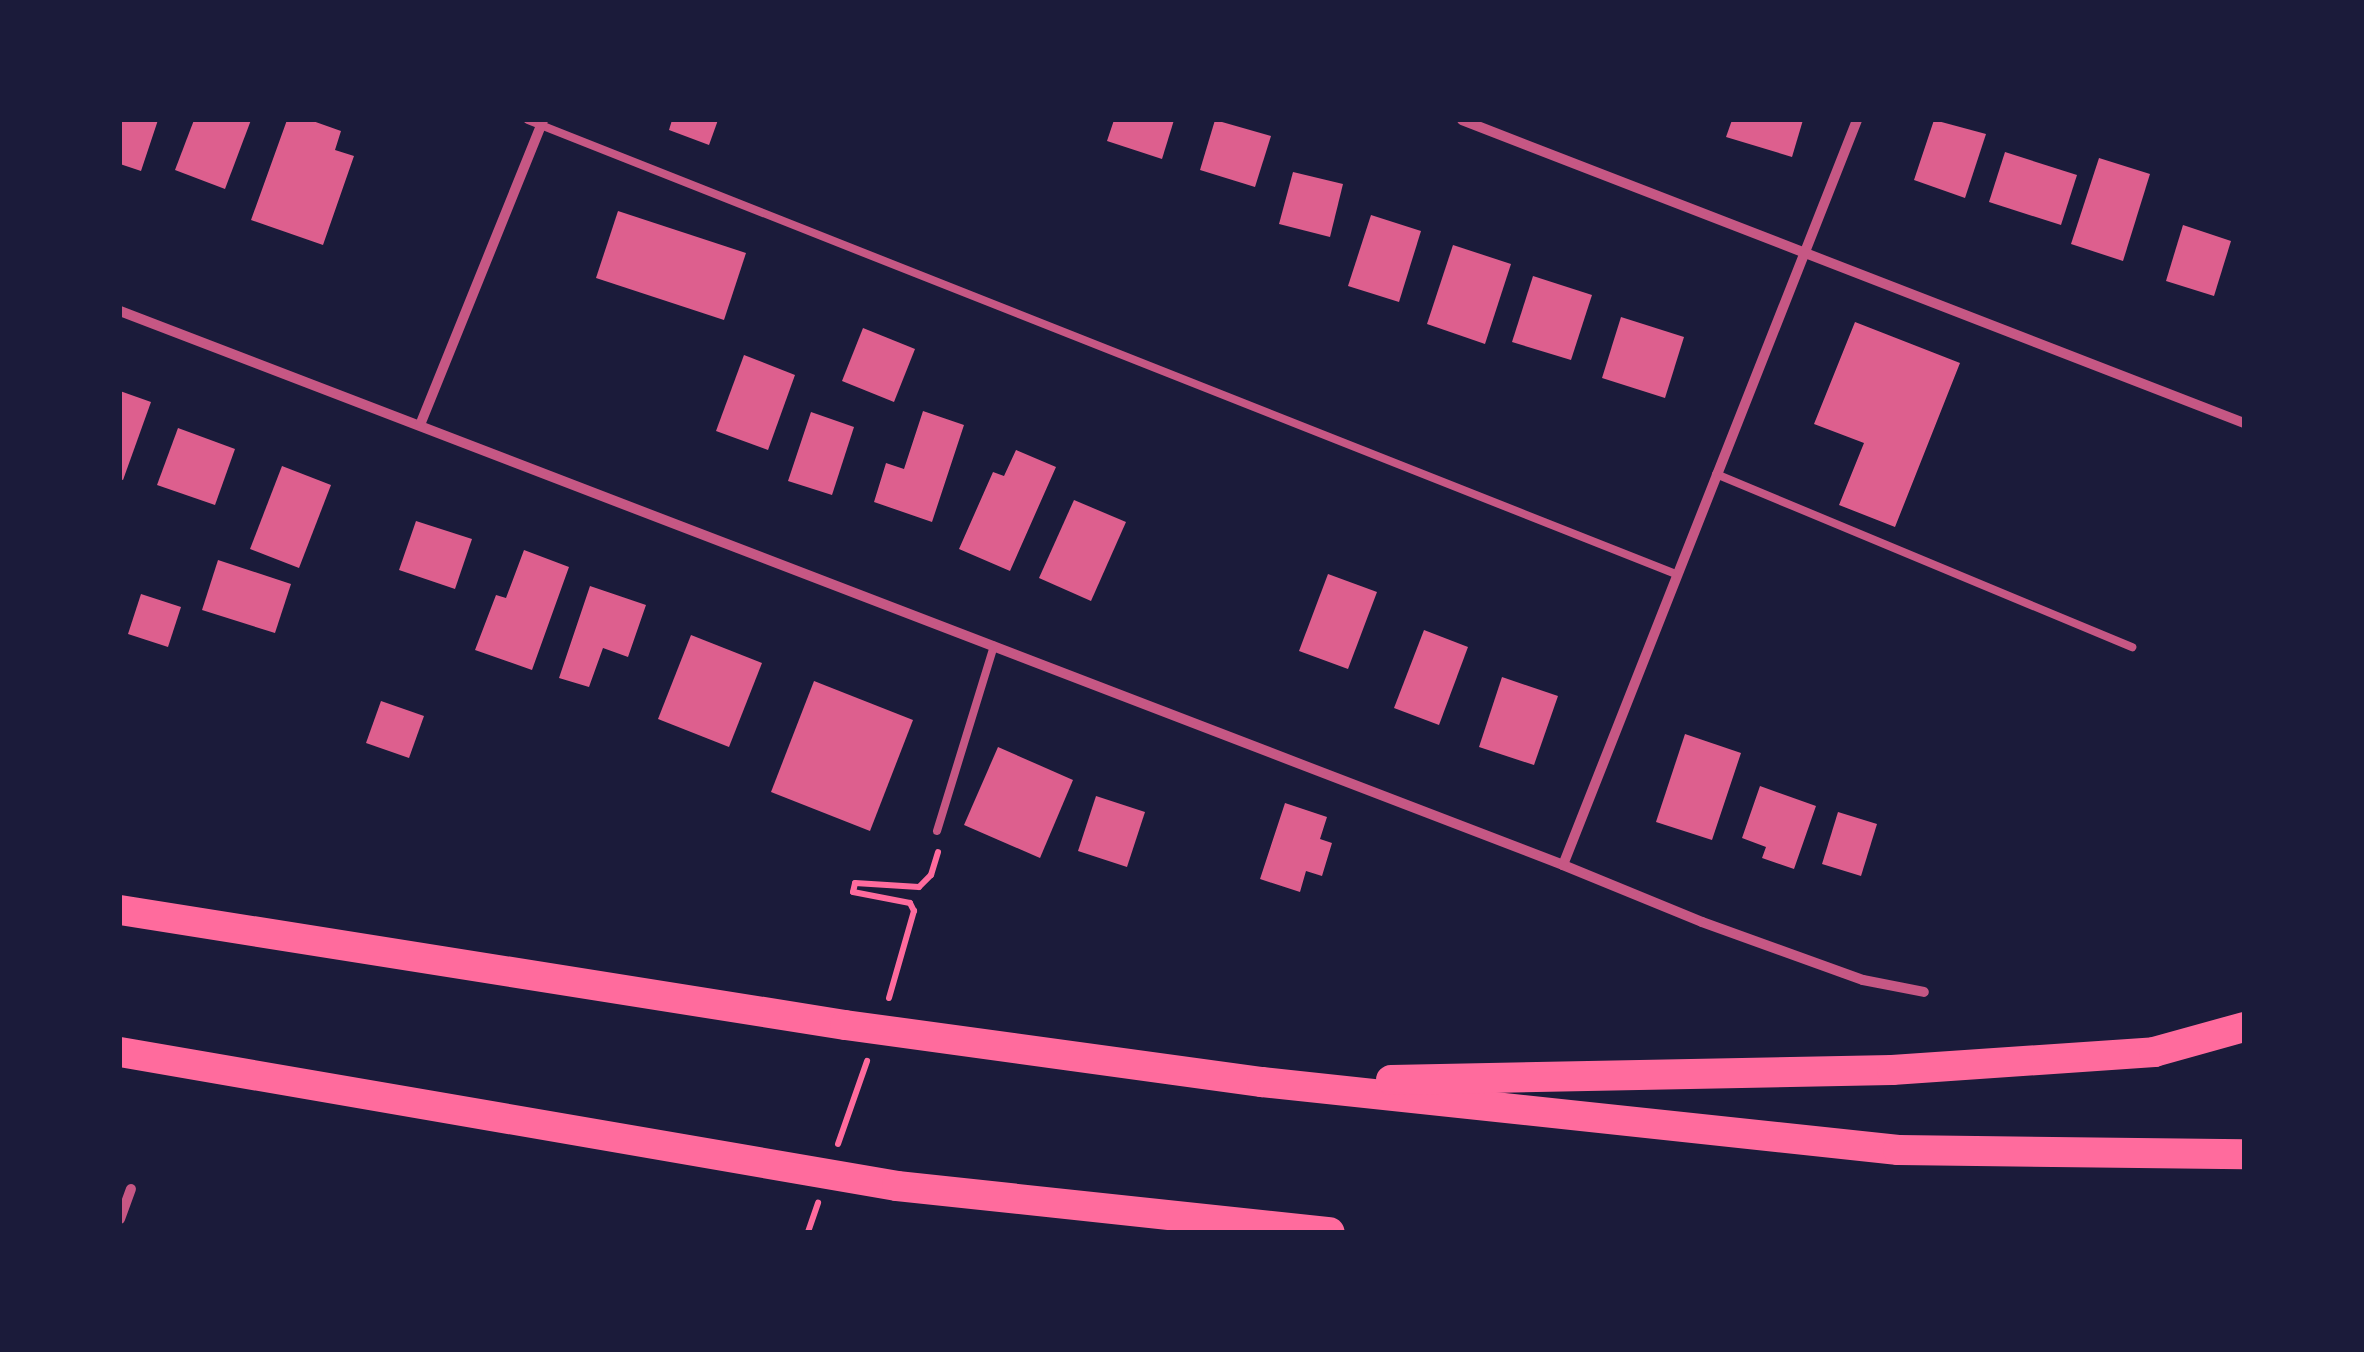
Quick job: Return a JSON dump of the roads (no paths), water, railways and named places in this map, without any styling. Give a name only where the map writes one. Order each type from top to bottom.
[{"type":"highway","points":[[120,910],[844,1025],[1262,1082],[1898,1150],[2244,1154]]},
{"type":"highway","points":[[1262,1082],[1892,1070],[2154,1052],[2244,1027]]},
{"type":"highway","points":[[120,1052],[897,1186],[1330,1232]]},
{"type":"street","points":[[1462,120],[2244,423]]},
{"type":"street","points":[[1563,865],[1857,120]]},
{"type":"street","points":[[420,424],[542,122]]},
{"type":"street","points":[[120,311],[1563,865],[1702,922],[1846,974],[1924,992]]},
{"type":"street","points":[[120,1219],[131,1190]]},
{"type":"lane","points":[[528,120],[542,122],[1676,574]]},
{"type":"lane","points":[[1716,474],[2132,646]]},
{"type":"lane","points":[[937,831],[994,646]]}]
